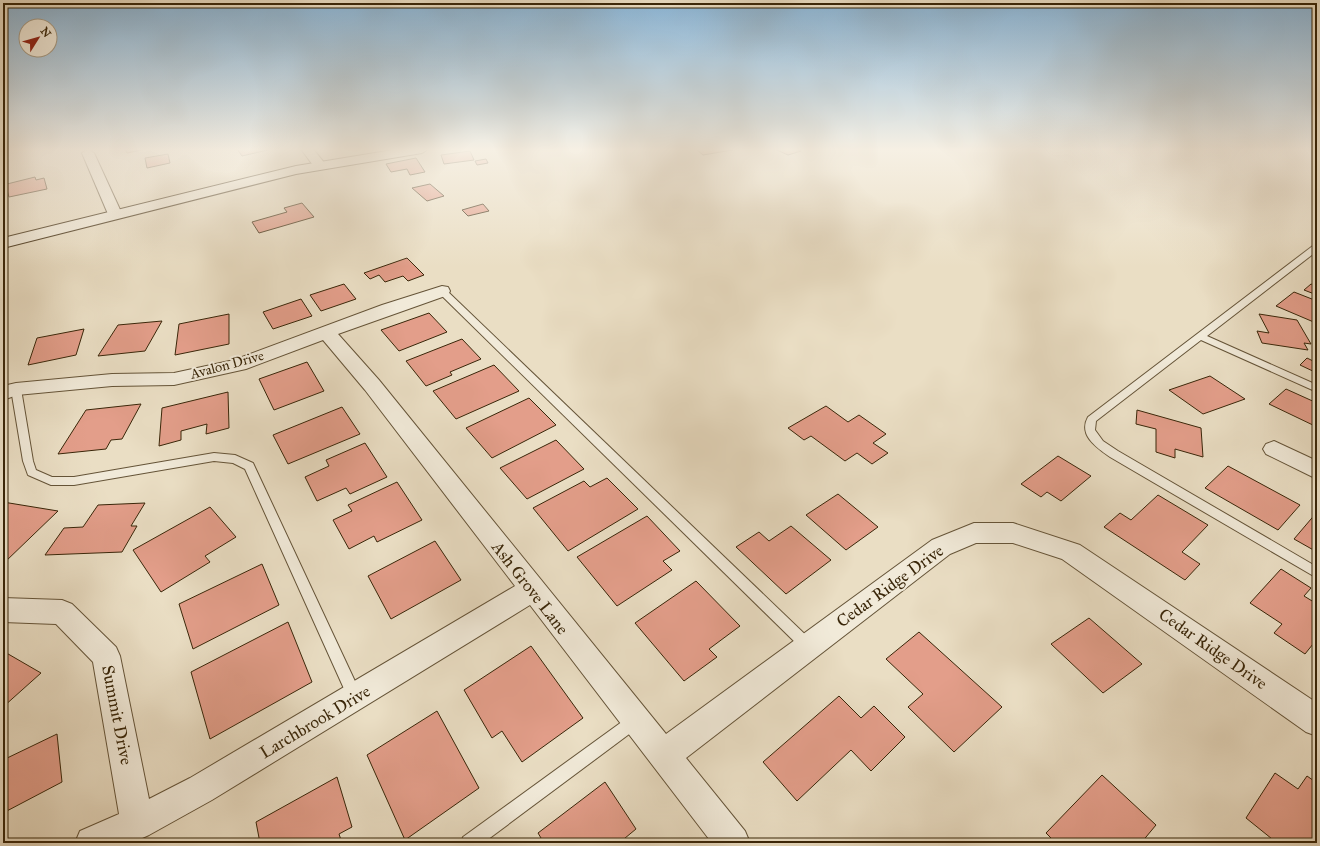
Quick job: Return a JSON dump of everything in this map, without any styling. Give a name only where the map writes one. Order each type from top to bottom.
[{"type":"main road","points":[[3,243],[174,188]]},
{"type":"main road","points":[[3,230],[112,208]]},
{"type":"street","points":[[103,188],[112,208]]},
{"type":"street","name":"Avalon Drive","points":[[10,391],[112,380],[174,379],[239,365],[388,309],[442,291]]},
{"type":"street","name":"Ash Grove Lane","points":[[327,333],[372,385],[732,843]]},
{"type":"street","points":[[1274,449],[1317,471]]},
{"type":"street","name":"Cedar Ridge Drive","points":[[664,755],[941,547],[974,533],[1013,533],[1071,552],[1317,721]]},
{"type":"street","name":"Larchbrook Drive","points":[[92,843],[137,823],[201,789],[355,698],[532,590]]},
{"type":"street","name":"Summit Drive","points":[[3,610],[62,612],[106,656],[137,823]]},
{"type":"lane","points":[[1317,247],[1092,419],[1088,424],[1089,430],[1102,446],[1114,454],[1317,573]]},
{"type":"lane","points":[[442,291],[808,646]]},
{"type":"lane","points":[[1200,336],[1317,389]]},
{"type":"lane","points":[[10,391],[32,472],[51,481],[74,481],[214,457],[235,459],[249,466],[355,698]]},
{"type":"lane","points":[[469,843],[635,721]]},
{"type":"building","points":[[3,188],[47,189],[9,197],[7,190],[3,191]]},
{"type":"building","points":[[413,188],[435,188],[444,196],[427,201]]},
{"type":"building","points":[[302,203],[314,217],[259,233],[252,222],[287,212],[284,208]]},
{"type":"building","points":[[483,204],[489,211],[468,216],[462,210]]},
{"type":"building","points":[[407,258],[424,275],[408,281],[403,276],[385,282],[379,275],[370,279],[364,273]]},
{"type":"building","points":[[344,284],[356,299],[321,311],[310,295]]},
{"type":"building","points":[[1311,284],[1317,286],[1317,295],[1304,290]]},
{"type":"building","points":[[1294,292],[1317,301],[1316,323],[1276,306]]},
{"type":"building","points":[[301,299],[312,316],[273,329],[263,312]]},
{"type":"building","points":[[429,313],[447,332],[399,351],[381,330]]},
{"type":"building","points":[[229,314],[229,344],[175,355],[179,324]]},
{"type":"building","points":[[1259,314],[1297,320],[1311,344],[1304,343],[1308,350],[1262,343],[1257,331],[1269,333]]},
{"type":"building","points":[[162,321],[145,351],[98,356],[118,325]]},
{"type":"building","points":[[84,329],[76,355],[28,365],[37,338]]},
{"type":"building","points":[[462,339],[481,359],[450,372],[452,375],[426,386],[406,361]]},
{"type":"building","points":[[1307,358],[1317,363],[1317,373],[1300,365]]},
{"type":"building","points":[[307,362],[324,391],[274,410],[259,379]]},
{"type":"building","points":[[494,365],[519,391],[456,419],[433,391]]},
{"type":"building","points":[[1210,376],[1245,399],[1203,414],[1169,390]]},
{"type":"building","points":[[1286,389],[1317,403],[1317,427],[1269,404]]},
{"type":"building","points":[[228,392],[229,428],[206,434],[207,424],[181,431],[181,440],[159,446],[162,408]]},
{"type":"building","points":[[529,398],[556,425],[492,458],[466,428]]},
{"type":"building","points":[[141,404],[122,439],[111,440],[106,449],[58,454],[86,410]]},
{"type":"building","points":[[826,406],[848,422],[859,415],[886,434],[873,443],[888,453],[872,464],[857,453],[845,461],[811,436],[804,440],[788,428]]},
{"type":"building","points":[[342,407],[360,434],[288,464],[273,435]]},
{"type":"building","points":[[1137,410],[1201,428],[1203,457],[1175,449],[1175,458],[1156,452],[1156,429],[1136,424]]},
{"type":"building","points":[[556,440],[584,469],[527,499],[500,468]]},
{"type":"building","points":[[365,443],[387,477],[350,494],[346,488],[317,501],[305,477],[329,466],[326,460]]},
{"type":"building","points":[[1058,456],[1091,476],[1061,501],[1047,492],[1041,497],[1021,484]]},
{"type":"building","points":[[1228,466],[1300,505],[1278,530],[1205,488]]},
{"type":"building","points":[[607,478],[638,509],[568,551],[533,508],[584,481],[590,487]]},
{"type":"building","points":[[397,482],[422,520],[377,542],[374,536],[349,549],[333,520],[352,511],[348,505]]},
{"type":"building","points":[[838,494],[878,527],[846,550],[806,515]]},
{"type":"building","points":[[1158,495],[1208,525],[1182,552],[1200,564],[1185,580],[1104,527],[1120,513],[1131,520]]},
{"type":"building","points":[[3,502],[58,511],[5,562],[3,562]]},
{"type":"building","points":[[145,503],[131,526],[137,526],[122,552],[45,555],[64,528],[83,527],[98,505]]},
{"type":"building","points":[[210,507],[236,537],[205,556],[210,562],[161,592],[133,550]]},
{"type":"building","points":[[1317,512],[1317,552],[1294,539]]},
{"type":"building","points":[[647,516],[680,551],[663,561],[672,570],[617,606],[577,557]]},
{"type":"building","points":[[791,526],[831,560],[786,594],[736,547],[759,532],[769,541]]},
{"type":"building","points":[[435,541],[461,580],[391,619],[368,576]]},
{"type":"building","points":[[262,564],[279,605],[193,649],[179,604]]},
{"type":"building","points":[[1281,569],[1311,588],[1304,596],[1317,604],[1317,639],[1305,654],[1274,633],[1282,624],[1250,603]]},
{"type":"building","points":[[696,581],[740,626],[709,649],[717,657],[684,681],[635,623]]},
{"type":"building","points":[[1089,618],[1142,664],[1103,693],[1051,644]]},
{"type":"building","points":[[288,622],[312,682],[210,739],[191,672]]},
{"type":"building","points":[[919,632],[1002,707],[954,752],[908,707],[923,694],[886,659]]},
{"type":"building","points":[[531,646],[583,718],[522,762],[502,731],[492,738],[464,690]]},
{"type":"building","points":[[3,651],[41,673],[3,707]]},
{"type":"building","points":[[839,696],[861,718],[874,706],[905,737],[871,771],[851,750],[797,801],[763,762]]},
{"type":"building","points":[[437,711],[479,788],[405,840],[367,755]]},
{"type":"building","points":[[57,734],[62,782],[3,813],[3,760]]},
{"type":"building","points":[[1275,773],[1298,789],[1307,776],[1317,783],[1317,843],[1277,843],[1246,818]]},
{"type":"building","points":[[1102,775],[1156,825],[1141,843],[1056,843],[1046,833]]},
{"type":"building","points":[[337,777],[352,827],[339,834],[342,843],[260,843],[256,822]]},
{"type":"building","points":[[605,782],[636,829],[619,843],[544,843],[538,833]]}]
